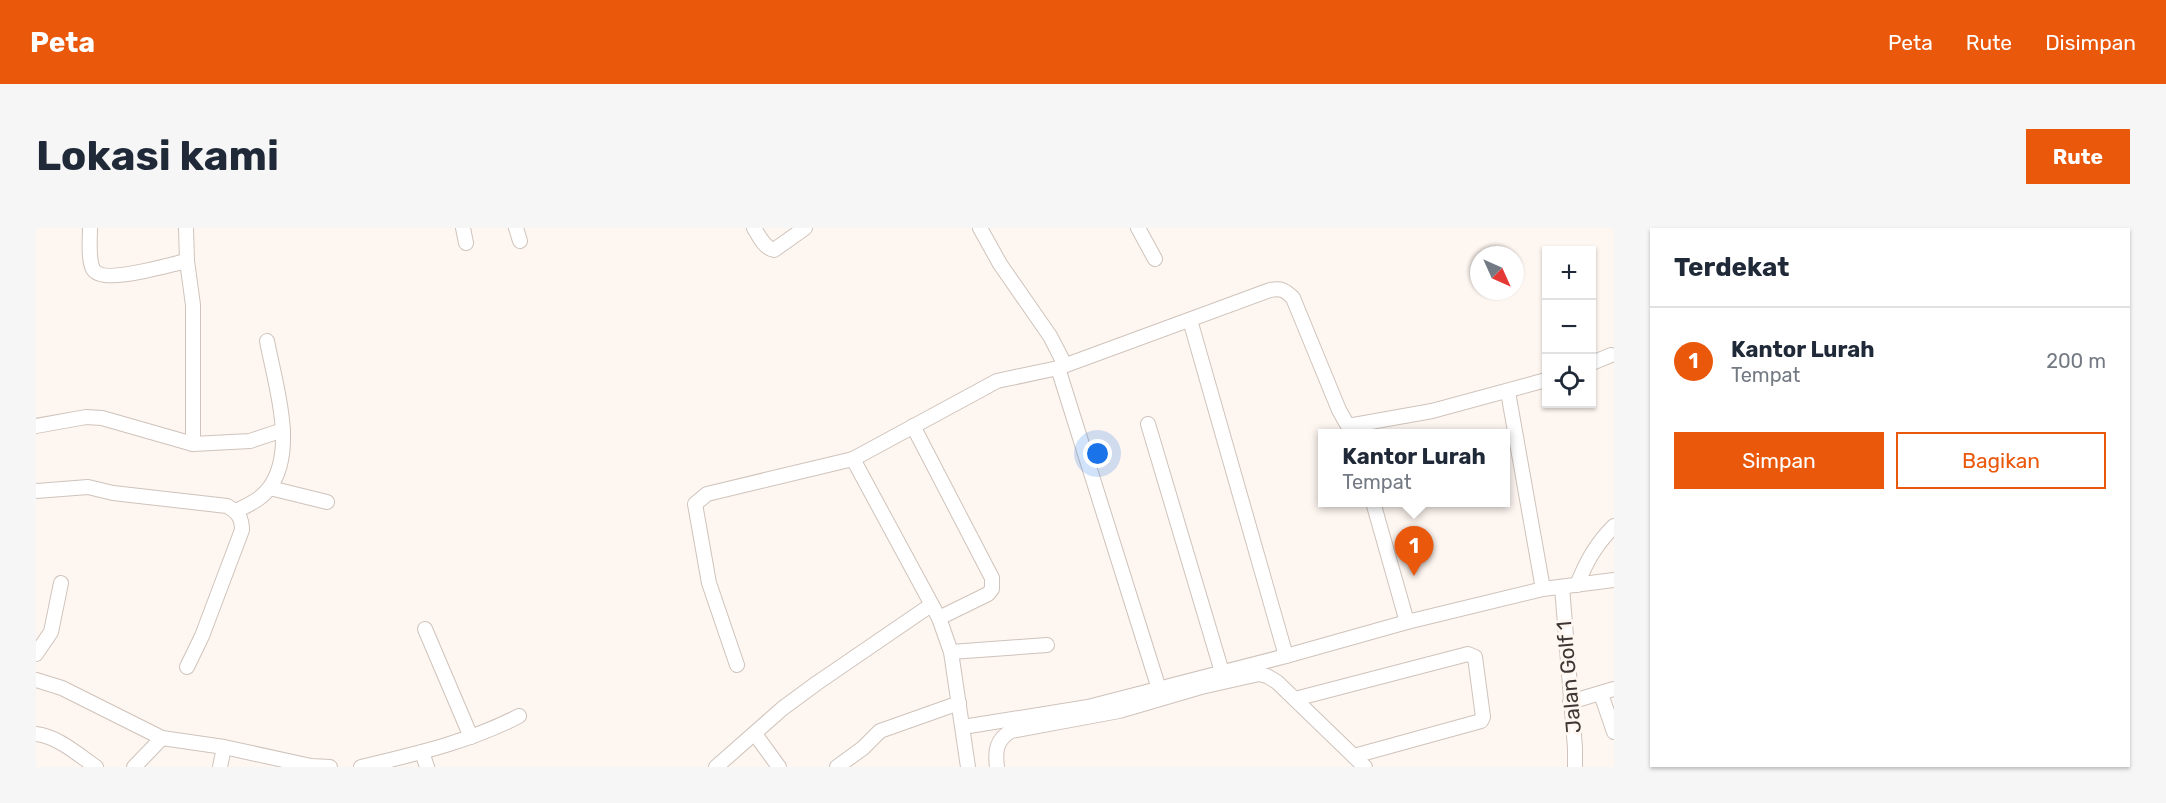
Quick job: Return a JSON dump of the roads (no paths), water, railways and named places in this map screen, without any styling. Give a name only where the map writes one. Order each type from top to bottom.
[{"type":"street","points":[[90,228],[91,267],[95,273],[102,276],[118,276],[187,261]]},
{"type":"street","points":[[186,228],[187,261],[193,305],[193,444]]},
{"type":"street","points":[[463,228],[466,243]]},
{"type":"street","points":[[754,228],[765,245],[774,250],[805,228]]},
{"type":"street","points":[[981,228],[1005,272],[1050,336],[1062,367],[1159,689]]},
{"type":"street","points":[[1138,228],[1155,259]]},
{"type":"street","points":[[737,665],[709,583],[695,504],[707,494],[853,459],[997,381],[1062,367],[1270,290],[1280,289],[1293,298],[1339,410],[1350,429]]},
{"type":"street","points":[[1190,320],[1286,656]]},
{"type":"street","points":[[236,511],[256,501],[270,488],[279,469],[284,446],[267,341]]},
{"type":"street","points":[[1596,361],[1611,355]]},
{"type":"street","points":[[1355,429],[1508,392],[1542,381]]},
{"type":"street","points":[[1508,392],[1543,589]]},
{"type":"street","points":[[36,426],[86,417],[102,418],[193,444],[250,441],[283,430]]},
{"type":"street","points":[[1148,424],[1222,672]]},
{"type":"street","points":[[716,767],[783,708],[853,657],[935,611],[988,594],[992,590],[992,578],[913,426]]},
{"type":"street","points":[[853,459],[935,611],[951,652],[968,767]]},
{"type":"street","points":[[36,491],[88,487],[113,494],[227,506],[236,511],[242,521],[242,530],[202,636],[187,667]]},
{"type":"street","points":[[270,488],[327,502]]},
{"type":"street","points":[[1374,507],[1407,622]]},
{"type":"street","points":[[1577,585],[1587,560],[1601,539],[1614,526]]},
{"type":"street","points":[[963,727],[1088,707],[1407,622],[1543,589],[1614,580]]},
{"type":"street","points":[[36,654],[51,632],[61,583]]},
{"type":"street","name":"Jalan Golf 1","points":[[1562,588],[1575,767]]},
{"type":"street","points":[[425,629],[471,737]]},
{"type":"street","points":[[951,652],[1047,645]]},
{"type":"street","points":[[1295,699],[1464,655],[1475,657],[1483,717],[1481,721],[1354,756]]},
{"type":"street","points":[[997,767],[998,743],[1011,731],[1119,711],[1201,687],[1259,674],[1274,680],[1365,767]]},
{"type":"street","points":[[36,680],[62,688],[162,738],[224,747],[311,766],[330,767]]},
{"type":"street","points":[[1570,702],[1607,692],[1614,732]]},
{"type":"street","points":[[837,767],[863,748],[880,730],[959,702]]},
{"type":"street","points":[[361,767],[471,737],[519,716]]},
{"type":"street","points":[[36,734],[47,735],[57,740],[96,767]]},
{"type":"street","points":[[755,734],[779,767]]},
{"type":"street","points":[[134,767],[162,738]]},
{"type":"street","points":[[220,767],[224,747]]},
{"type":"street","points":[[422,752],[428,767]]},
{"type":"place","name":"Kantor Lurah","points":[[1414,576]]}]
